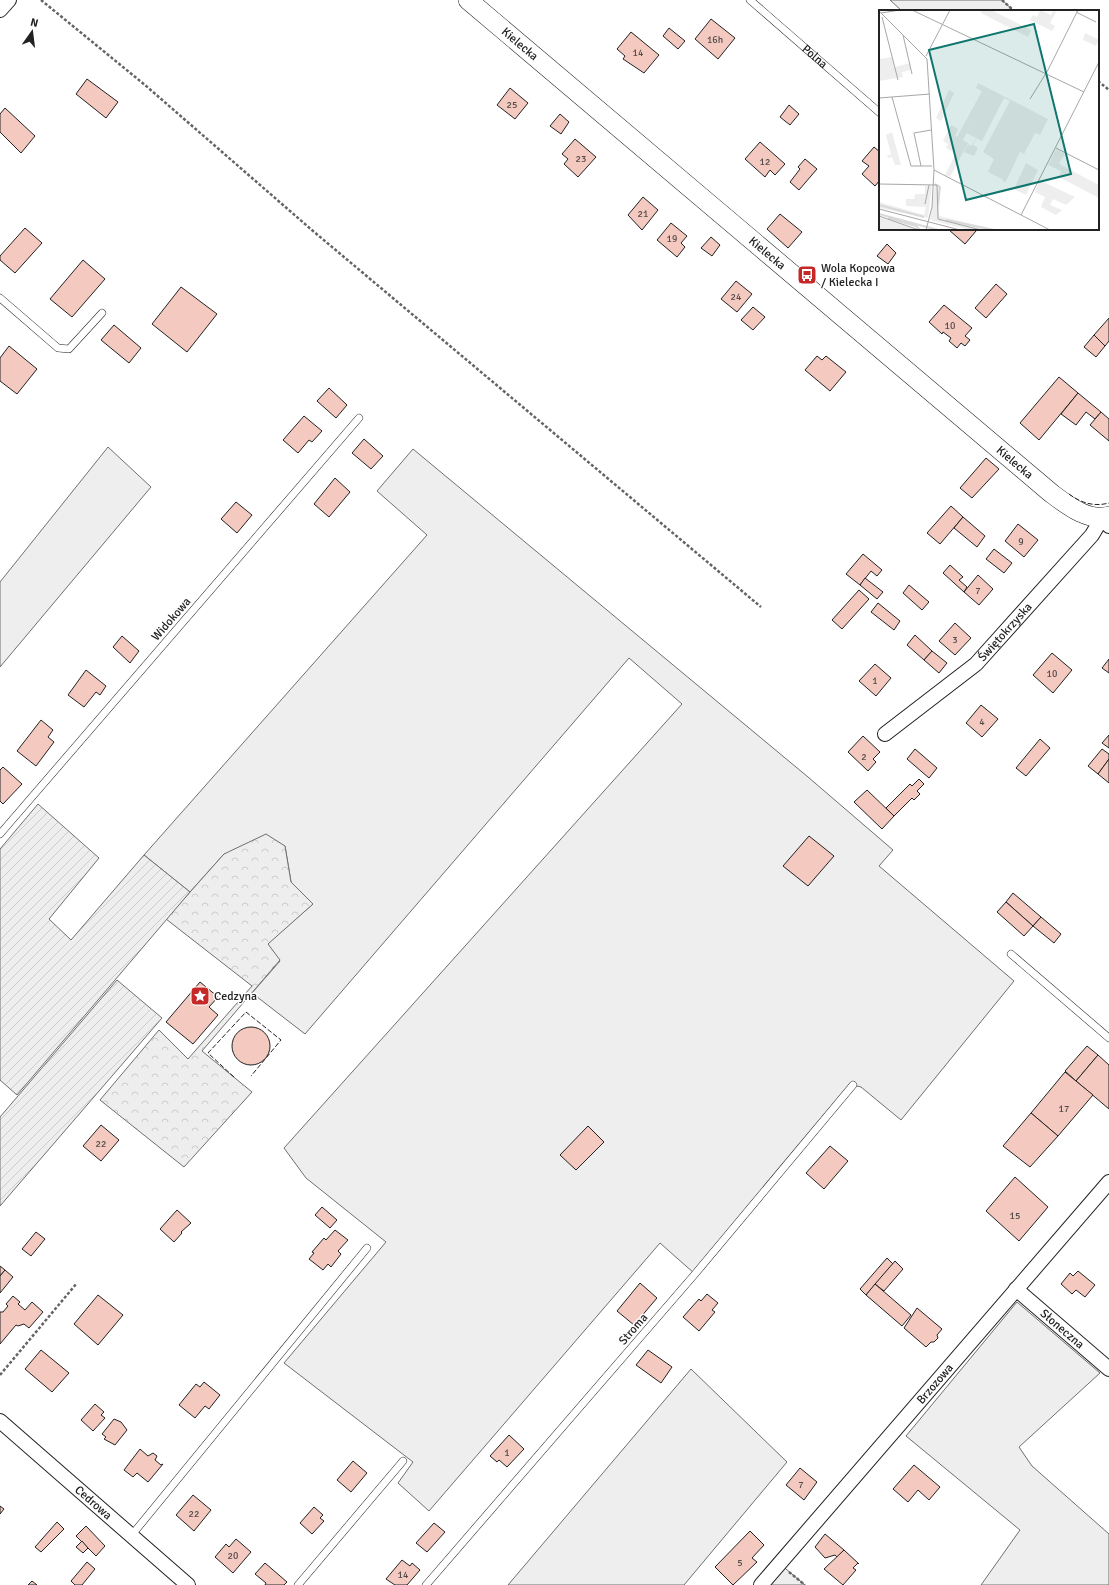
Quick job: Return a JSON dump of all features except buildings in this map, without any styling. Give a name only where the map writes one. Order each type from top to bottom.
[{"type":"street","points":[[0,10],[9,0]]},
{"type":"street","name":"Kielecka","points":[[468,0],[1051,493],[1073,509],[1107,520]]},
{"type":"street","name":"Świętokrzyska","points":[[885,734],[976,664],[1107,520]]},
{"type":"street","name":"Brzozowa","points":[[761,1585],[1109,1182]]},
{"type":"street","name":"Słoneczna","points":[[1016,1289],[1109,1369]]},
{"type":"street","name":"Cedrowa","points":[[0,1421],[188,1585]]},
{"type":"lane","name":"Polna","points":[[750,0],[879,112]]},
{"type":"lane","points":[[0,298],[58,348],[69,349],[102,313]]},
{"type":"lane","name":"Widokowa","points":[[0,834],[359,418]]},
{"type":"lane","points":[[1010,954],[1109,1038]]},
{"type":"lane","name":"Stroma","points":[[426,1585],[695,1274],[853,1085]]},
{"type":"lane","points":[[131,1536],[367,1248]]},
{"type":"lane","points":[[298,1585],[403,1461]]},
{"type":"path","points":[[41,0],[145,85],[313,231],[761,607]]},
{"type":"path","points":[[1002,0],[1013,10]]},
{"type":"path","points":[[1099,82],[1109,90]]},
{"type":"path","points":[[0,1375],[77,1283]]},
{"type":"path","points":[[780,1564],[805,1585]]},
{"type":"green space","points":[[890,0],[1002,0],[1013,10],[901,10]]},
{"type":"green space","points":[[108,447],[151,487],[0,667],[0,582]]},
{"type":"green space","points":[[413,449],[808,777],[893,850],[879,866],[1014,981],[901,1120],[861,1087],[853,1085],[695,1274],[660,1243],[429,1511],[398,1483],[413,1462],[284,1363],[386,1242],[306,1178],[284,1148],[682,704],[629,658],[305,1034],[252,993],[280,961],[267,944],[313,904],[291,882],[285,846],[224,854],[190,892],[144,855],[427,535],[377,491]]},
{"type":"green space","points":[[38,804],[99,858],[49,919],[71,940],[144,855],[190,892],[17,1095],[0,1080],[0,849]]},
{"type":"green space","points":[[266,834],[285,846],[291,882],[313,904],[268,944],[280,960],[202,1051],[252,1092],[184,1167],[100,1100],[159,1030],[188,1059],[252,986],[166,919],[224,854]]},
{"type":"green space","points":[[117,980],[162,1018],[0,1206],[0,1117]]},
{"type":"green space","points":[[1017,1302],[1100,1373],[1019,1447],[1032,1466],[1109,1534],[1109,1585],[981,1585],[1020,1530],[906,1436]]},
{"type":"green space","points":[[691,1369],[787,1462],[684,1585],[508,1585]]},
{"type":"green space","points":[[780,1564],[805,1585],[764,1585]]},
{"type":"fence","points":[[1069,494],[1078,500],[1088,503],[1098,505],[1109,503]]},
{"type":"fence","points":[[234,1077],[208,1053],[246,1012],[281,1040],[251,1076]]},
{"type":"place","name":"Wola Kopcowa / Kielecka I","points":[[807,275]]},
{"type":"place","name":"Cedzyna","points":[[200,996]]}]
